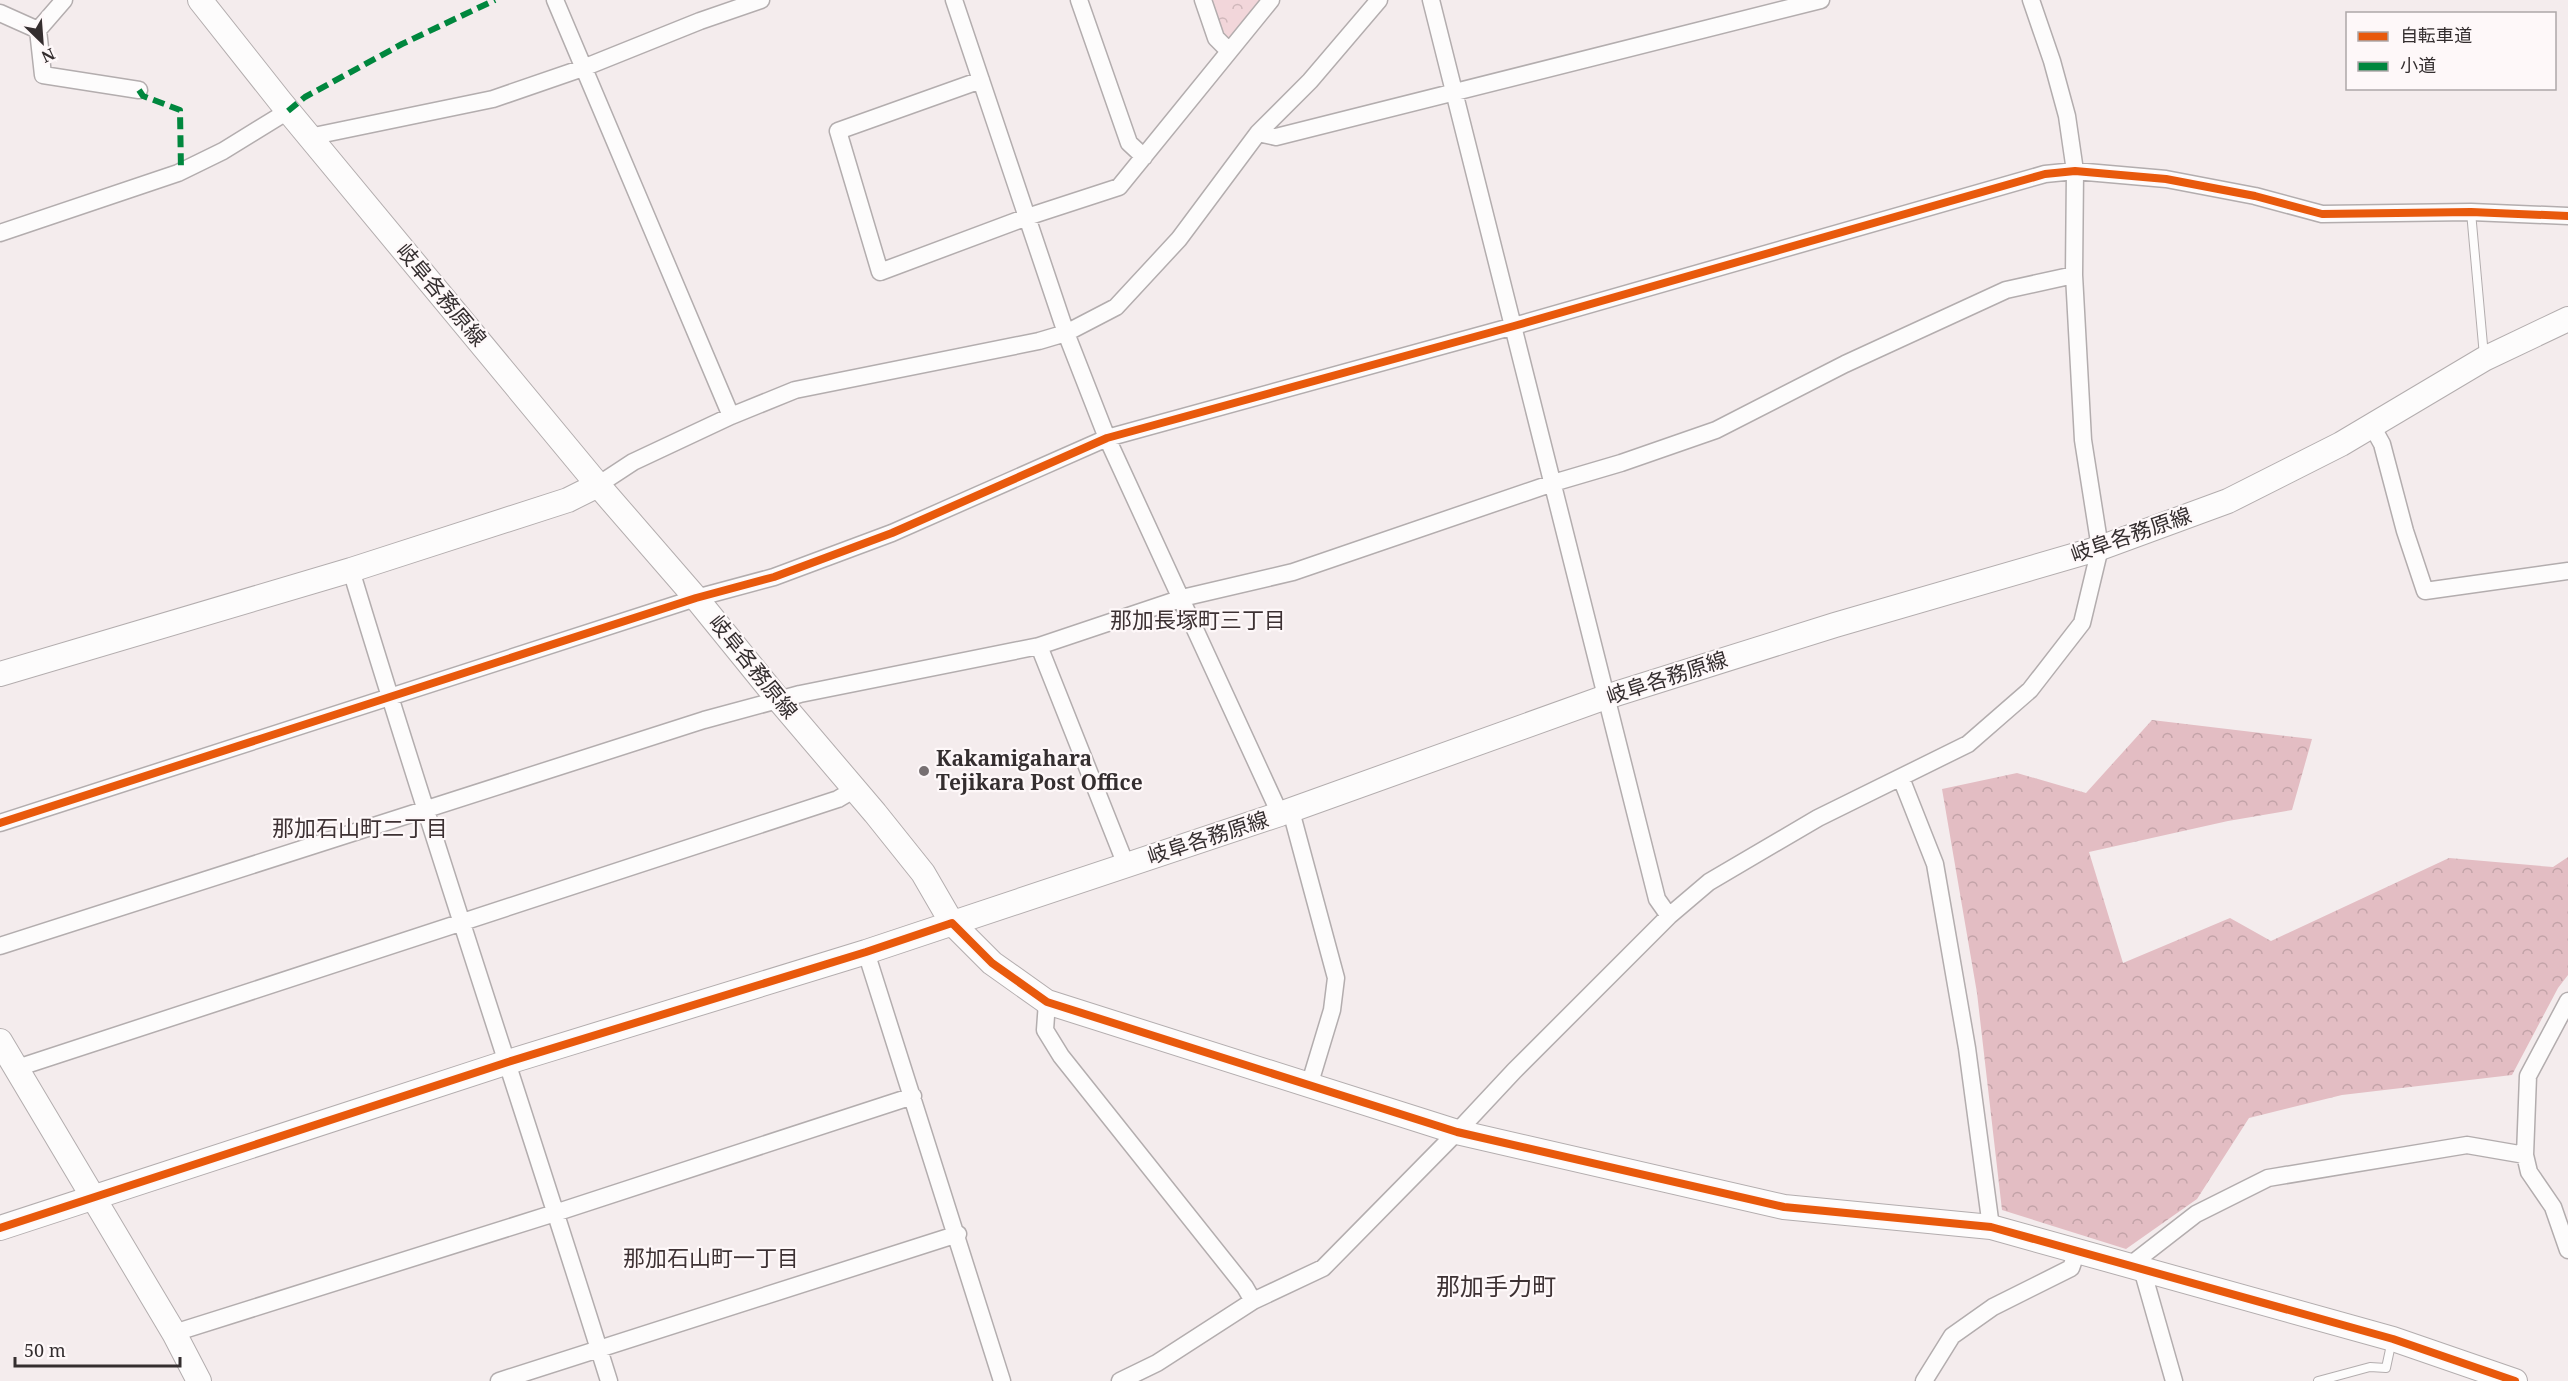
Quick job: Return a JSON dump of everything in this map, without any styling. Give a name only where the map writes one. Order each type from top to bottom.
[{"type":"street","points":[[64,0],[38,30],[43,75],[139,90]]},
{"type":"street","name":"岐阜各務原線","points":[[200,0],[309,137],[598,485],[696,598],[855,789],[923,873],[952,922],[1286,812],[1606,697],[1835,625],[2100,548],[2228,501],[2372,426],[2484,359],[2568,319]]},
{"type":"street","points":[[555,0],[731,416]]},
{"type":"street","points":[[309,137],[493,99],[583,68],[700,21],[761,0]]},
{"type":"street","points":[[954,0],[1066,333],[1107,438],[1286,812],[1336,978],[1332,1010],[1309,1086]]},
{"type":"street","points":[[1079,0],[1129,143],[1144,157]]},
{"type":"street","points":[[1203,0],[1216,38],[1229,51]]},
{"type":"street","points":[[981,80],[838,131],[880,272],[1027,218],[1119,188],[1271,0]]},
{"type":"street","points":[[0,674],[351,570],[568,500],[598,485],[633,462],[731,416],[795,390],[1028,343],[1066,333],[1116,307],[1179,239],[1258,132],[1310,81],[1379,0]]},
{"type":"street","points":[[1431,0],[1657,899],[1669,916]]},
{"type":"street","points":[[1258,132],[1276,137],[1821,0]]},
{"type":"street","points":[[1120,1381],[1157,1363],[1253,1301],[1323,1268],[1458,1132],[1514,1071],[1669,916],[1709,882],[1818,818],[1968,744],[2030,690],[2082,623],[2100,548],[2083,440],[2074,275],[2075,171],[2067,116],[2052,61],[2031,0]]},
{"type":"street","points":[[0,13],[38,30]]},
{"type":"street","points":[[0,233],[178,173],[223,151],[288,111]]},
{"type":"street","points":[[0,823],[696,598],[774,577],[892,533],[1107,438],[1514,326],[2045,174],[2075,171],[2166,179],[2255,196],[2322,214],[2471,212],[2568,216]]},
{"type":"street","points":[[0,946],[704,720],[778,699],[1039,646],[1182,598],[1293,572],[1716,430],[1845,364],[2006,290],[2074,275]]},
{"type":"street","points":[[2372,426],[2382,444],[2405,531],[2425,591],[2568,571]]},
{"type":"street","points":[[351,570],[424,810],[508,1062],[609,1381]]},
{"type":"street","points":[[1039,646],[1126,865]]},
{"type":"street","points":[[1901,778],[1935,864],[1967,1048],[1991,1227]]},
{"type":"street","points":[[17,1068],[838,799],[855,789]]},
{"type":"street","points":[[0,1228],[508,1062],[866,952],[952,922],[992,963],[1047,1002],[1458,1132],[1784,1207],[1991,1227],[2393,1339],[2515,1381]]},
{"type":"street","points":[[866,952],[958,1234],[1002,1381]]},
{"type":"street","points":[[2568,1001],[2528,1076],[2525,1155],[2529,1172],[2553,1207],[2568,1250]]},
{"type":"street","points":[[1047,1002],[1045,1029],[1060,1056],[1245,1287],[1253,1301]]},
{"type":"street","points":[[0,1041],[174,1333],[199,1381]]},
{"type":"street","points":[[174,1333],[555,1213],[913,1096]]},
{"type":"street","points":[[2135,1267],[2196,1214],[2268,1178],[2466,1145],[2525,1155]]},
{"type":"street","points":[[499,1381],[958,1234]]},
{"type":"street","points":[[1924,1381],[1952,1336],[1993,1307],[2071,1268],[2078,1251]]},
{"type":"street","points":[[2135,1267],[2174,1381]]},
{"type":"lane","points":[[2471,212],[2484,359]]},
{"type":"lane","points":[[2318,1381],[2370,1367],[2386,1368],[2393,1339]]},
{"type":"green space","points":[[1203,0],[1271,0],[1229,51]]},
{"type":"green space","points":[[2152,720],[2312,739],[2292,810],[2228,821],[2089,852],[2123,963],[2230,918],[2271,941],[2449,858],[2553,867],[2568,857],[2568,975],[2558,988],[2512,1075],[2342,1095],[2249,1118],[2197,1199],[2126,1249],[2002,1210],[1977,993],[1942,789],[2017,773],[2086,793]]},
{"type":"marked path","points":[[288,111],[305,97],[402,44],[495,0]]},
{"type":"marked path","points":[[139,90],[143,96],[180,110],[181,171]]},
{"type":"cycle path","points":[[0,823],[696,598],[774,577],[892,533],[1107,438],[1514,326],[2045,174],[2075,171],[2166,179],[2255,196],[2322,214],[2471,212],[2568,216]]},
{"type":"cycle path","points":[[0,1228],[508,1062],[866,952],[952,923],[992,963],[1047,1002],[1457,1132],[1784,1207],[1991,1227],[2393,1339],[2515,1381]]},
{"type":"place","name":"Kakamigahara Tejikara Post Office","points":[[924,771]]},
{"type":"district","name":"那加長塚町三丁目","points":[[1198,620]]},
{"type":"district","name":"那加石山町二丁目","points":[[360,828]]},
{"type":"district","name":"那加石山町一丁目","points":[[711,1258]]},
{"type":"district","name":"那加手力町","points":[[1496,1287]]}]
